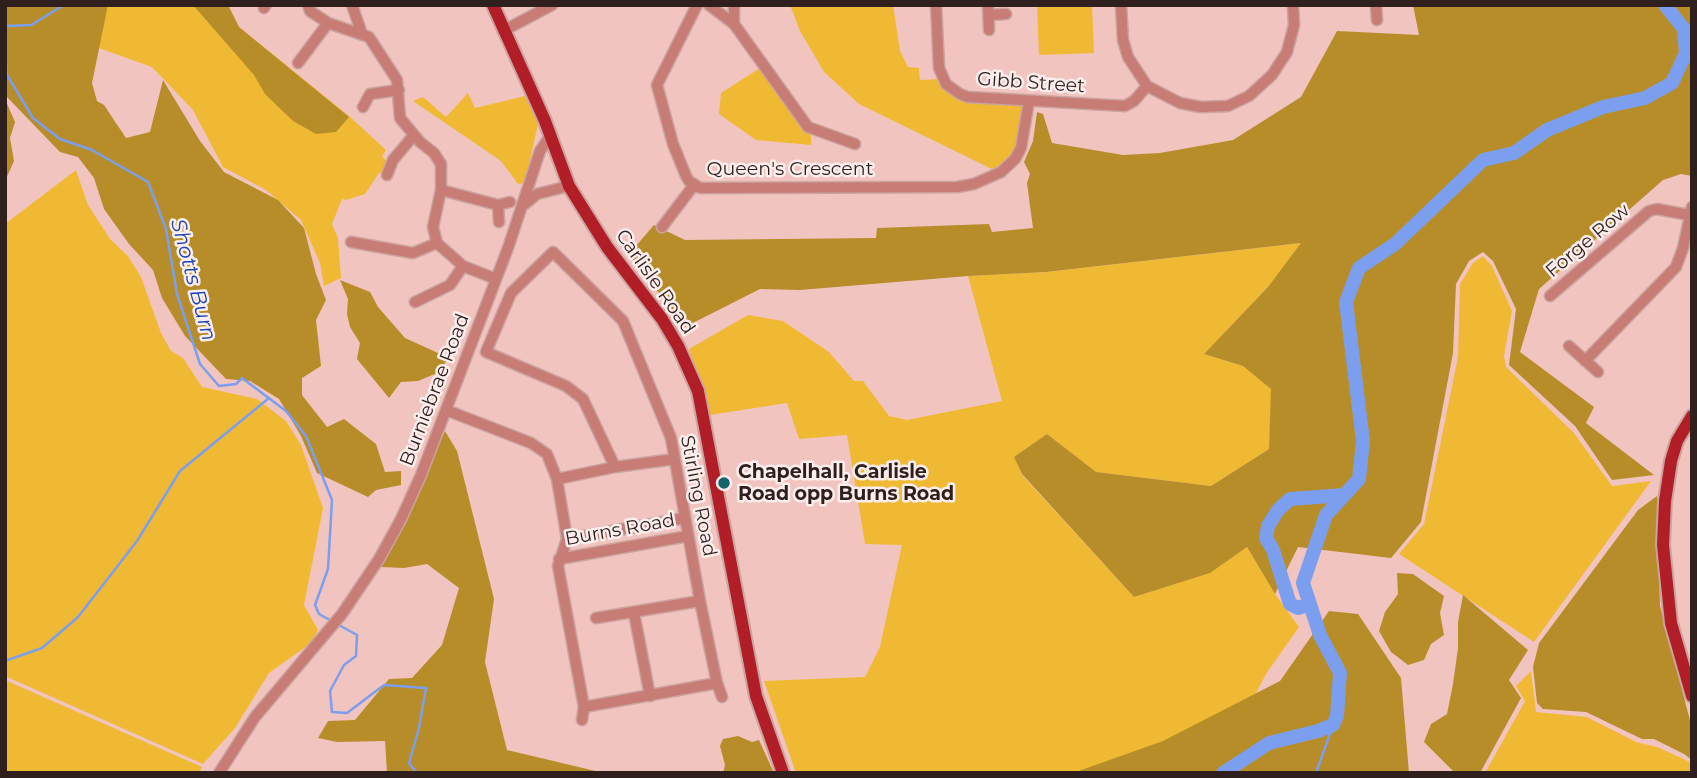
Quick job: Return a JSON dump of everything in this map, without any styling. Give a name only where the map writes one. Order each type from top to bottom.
[{"type":"main road","name":"Carlisle Road","points":[[493,5],[545,121],[569,186],[607,247],[662,319],[678,346],[698,391],[756,696],[783,773]]},
{"type":"main road","points":[[1692,416],[1677,441],[1671,461],[1665,501],[1663,545],[1671,623],[1692,696]]},
{"type":"street","points":[[308,5],[310,11],[328,23],[369,37],[397,80],[400,118],[441,164],[442,190],[433,227],[438,243],[463,265],[496,279]]},
{"type":"street","points":[[352,5],[362,34]]},
{"type":"street","points":[[503,32],[552,5]]},
{"type":"street","name":"Queen's Crescent","points":[[697,5],[657,85],[686,176],[700,188],[957,187],[974,184],[1001,172],[1015,159],[1021,148],[1028,101]]},
{"type":"street","points":[[709,5],[734,24],[808,127],[855,144]]},
{"type":"street","points":[[734,5],[734,24]]},
{"type":"street","name":"Gibb Street","points":[[936,5],[939,68],[946,84],[960,94],[968,97],[1125,106],[1134,101],[1147,86]]},
{"type":"street","points":[[1121,5],[1122,40],[1128,57],[1147,86],[1180,103],[1201,107],[1228,106],[1249,96],[1272,75],[1287,52],[1294,25],[1293,5]]},
{"type":"street","points":[[1376,5],[1377,20]]},
{"type":"street","points":[[989,30],[988,10],[1006,14]]},
{"type":"street","points":[[298,63],[328,23]]},
{"type":"street","points":[[363,107],[370,94],[399,90]]},
{"type":"street","points":[[387,175],[389,158],[414,135]]},
{"type":"street","name":"Burniebrae Road","points":[[219,773],[255,716],[342,614],[379,559],[401,519],[421,475],[496,279],[540,151],[550,136]]},
{"type":"street","points":[[535,166],[539,182],[552,192]]},
{"type":"street","points":[[662,227],[694,185]]},
{"type":"street","points":[[524,204],[537,194],[569,186]]},
{"type":"street","points":[[442,190],[498,205],[510,202]]},
{"type":"street","points":[[498,205],[499,222]]},
{"type":"street","name":"Forge Row","points":[[1550,296],[1649,211],[1690,211]]},
{"type":"street","points":[[1585,361],[1676,268],[1688,249],[1690,211]]},
{"type":"street","points":[[370,246],[372,232]]},
{"type":"street","points":[[351,242],[413,253],[438,243]]},
{"type":"street","name":"Stirling Road","points":[[615,467],[583,399],[566,386],[486,352],[511,293],[553,252],[623,321],[671,438],[716,683],[722,697]]},
{"type":"street","points":[[415,302],[450,285],[463,265]]},
{"type":"street","points":[[1569,346],[1598,372]]},
{"type":"street","points":[[446,410],[531,443],[547,454],[557,480],[567,539],[558,566],[584,707],[582,720]]},
{"type":"street","points":[[557,480],[615,467],[674,459]]},
{"type":"street","name":"Burns Road","points":[[567,539],[685,518]]},
{"type":"street","name":"Burns Road","points":[[559,559],[688,537]]},
{"type":"street","points":[[596,618],[700,601]]},
{"type":"street","points":[[634,613],[650,696]]},
{"type":"street","points":[[584,707],[716,683]]},
{"type":"shaded area","points":[[5,5],[108,5],[92,83],[97,101],[104,105],[126,138],[150,132],[163,80],[200,141],[224,172],[278,200],[304,228],[326,300],[316,320],[321,366],[302,378],[302,395],[327,427],[344,419],[376,444],[385,472],[401,471],[401,485],[376,490],[368,497],[317,473],[301,436],[279,399],[250,381],[226,379],[185,336],[162,298],[153,270],[129,244],[104,209],[94,178],[78,157],[60,152],[5,95]]},
{"type":"shaded area","points":[[72,5],[228,5],[239,27],[349,116],[386,150],[382,156],[387,162],[384,173],[379,173],[365,194],[342,199],[332,224],[338,238],[341,278],[324,286],[320,263],[301,220],[266,190],[223,167],[193,110],[152,67],[76,40]]},
{"type":"shaded area","points":[[193,5],[228,5],[239,27],[349,117],[336,132],[316,134],[293,121],[265,94],[254,75]]},
{"type":"shaded area","points":[[790,5],[893,5],[900,51],[908,67],[919,68],[920,80],[941,79],[952,91],[1026,103],[1019,148],[998,172],[859,104],[824,72],[800,31]]},
{"type":"shaded area","points":[[1037,5],[1092,5],[1094,53],[1039,55]]},
{"type":"shaded area","points":[[1413,5],[1692,5],[1692,176],[1681,174],[1663,180],[1539,289],[1520,352],[1594,407],[1586,423],[1654,475],[1612,480],[1575,426],[1509,365],[1516,309],[1493,261],[1483,252],[1469,261],[1456,284],[1453,353],[1421,522],[1391,558],[1298,547],[1275,594],[1247,547],[1210,573],[1134,597],[1022,474],[1014,457],[1047,434],[1096,472],[1211,486],[1269,449],[1271,389],[1243,366],[1204,354],[1268,287],[1301,243],[1046,272],[800,290],[760,289],[685,327],[629,254],[654,225],[685,240],[876,238],[877,228],[989,224],[992,232],[1033,228],[1027,183],[1030,174],[1024,162],[1033,141],[1037,112],[1043,114],[1052,143],[1123,155],[1160,153],[1233,140],[1301,97],[1337,31],[1419,35]]},
{"type":"shaded area","points":[[760,68],[802,126],[811,133],[811,145],[756,140],[719,114],[721,93]]},
{"type":"shaded area","points":[[468,93],[475,108],[525,96],[538,124],[525,183],[518,184],[501,161],[413,101],[423,97],[446,117]]},
{"type":"shaded area","points":[[5,99],[15,122],[10,138],[14,161],[5,181]]},
{"type":"shaded area","points":[[76,170],[88,205],[110,239],[128,256],[141,277],[161,333],[171,351],[183,358],[202,387],[257,399],[286,421],[301,445],[323,508],[304,605],[318,630],[311,643],[269,673],[235,728],[203,764],[5,676],[5,224]]},
{"type":"shaded area","points":[[1302,243],[1268,287],[1204,354],[1243,366],[1272,389],[1269,449],[1211,486],[1095,472],[1047,434],[1015,457],[1022,475],[1134,597],[1209,573],[1247,547],[1275,594],[1299,627],[1266,674],[1214,773],[796,773],[764,681],[865,677],[880,647],[902,545],[865,544],[847,435],[799,439],[787,403],[710,415],[689,349],[748,315],[783,321],[829,352],[854,381],[863,381],[889,416],[907,420],[1002,401],[968,276],[1047,272]]},
{"type":"shaded area","points":[[1483,256],[1492,266],[1512,311],[1504,356],[1506,367],[1574,433],[1612,486],[1651,481],[1534,642],[1399,554],[1424,524],[1458,357],[1460,284],[1473,263]]},
{"type":"shaded area","points":[[340,280],[370,292],[378,307],[405,338],[449,358],[437,373],[418,381],[401,382],[389,398],[357,359],[360,343],[350,327],[348,299]]},
{"type":"shaded area","points":[[445,431],[457,451],[494,599],[485,662],[507,750],[604,773],[387,773],[385,741],[337,742],[318,738],[328,721],[355,720],[389,679],[412,678],[442,645],[459,588],[427,564],[404,568],[381,567]]},
{"type":"shaded area","points":[[1657,496],[1660,606],[1692,728],[1692,760],[1654,739],[1642,739],[1586,712],[1543,709],[1537,703],[1533,667],[1539,643],[1638,510]]},
{"type":"shaded area","points":[[1397,573],[1413,574],[1444,596],[1440,613],[1444,635],[1431,644],[1424,660],[1408,665],[1391,652],[1379,631],[1385,612],[1398,594]]},
{"type":"shaded area","points":[[1463,595],[1528,650],[1509,680],[1521,698],[1480,773],[1455,773],[1424,742],[1431,724],[1447,714],[1458,648],[1458,622]]},
{"type":"shaded area","points":[[1329,611],[1358,614],[1401,678],[1409,773],[1073,773],[1163,741],[1280,681]]},
{"type":"shaded area","points":[[1531,671],[1536,712],[1587,717],[1636,742],[1657,747],[1686,760],[1692,764],[1692,773],[1485,773],[1525,701],[1516,686]]},
{"type":"shaded area","points":[[5,680],[202,767],[199,773],[5,773]]},
{"type":"shaded area","points":[[738,736],[752,742],[759,740],[774,773],[723,773],[725,765],[720,746],[723,739]]},
{"type":"waterway","name":"Shotts Burn","points":[[5,26],[31,25],[64,5]]},
{"type":"waterway","points":[[1223,773],[1269,743],[1318,731],[1333,725],[1337,716],[1340,673],[1320,635],[1303,583],[1326,515],[1359,479],[1363,441],[1346,302],[1359,268],[1395,244],[1483,160],[1514,153],[1547,130],[1603,107],[1645,98],[1672,83],[1686,53],[1684,29],[1665,5]]},
{"type":"waterway","name":"Shotts Burn","points":[[5,50],[7,75],[33,118],[60,139],[92,150],[148,182],[166,229],[177,294],[200,364],[219,386],[236,384],[242,378],[286,411],[306,436],[332,500],[328,569],[315,605],[319,614],[357,635],[356,656],[344,665],[330,691],[332,712],[347,713],[384,685],[426,688],[409,763],[417,773]]},
{"type":"waterway","points":[[5,661],[42,648],[78,617],[137,541],[180,471],[269,398]]},
{"type":"waterway","points":[[1310,604],[1298,608],[1290,604],[1273,550],[1266,538],[1268,526],[1278,510],[1290,499],[1344,495]]},
{"type":"waterway","points":[[1316,773],[1333,725]]},
{"type":"place","name":"Chapelhall, Carlisle Road opp Burns Road","points":[[724,483]]}]
